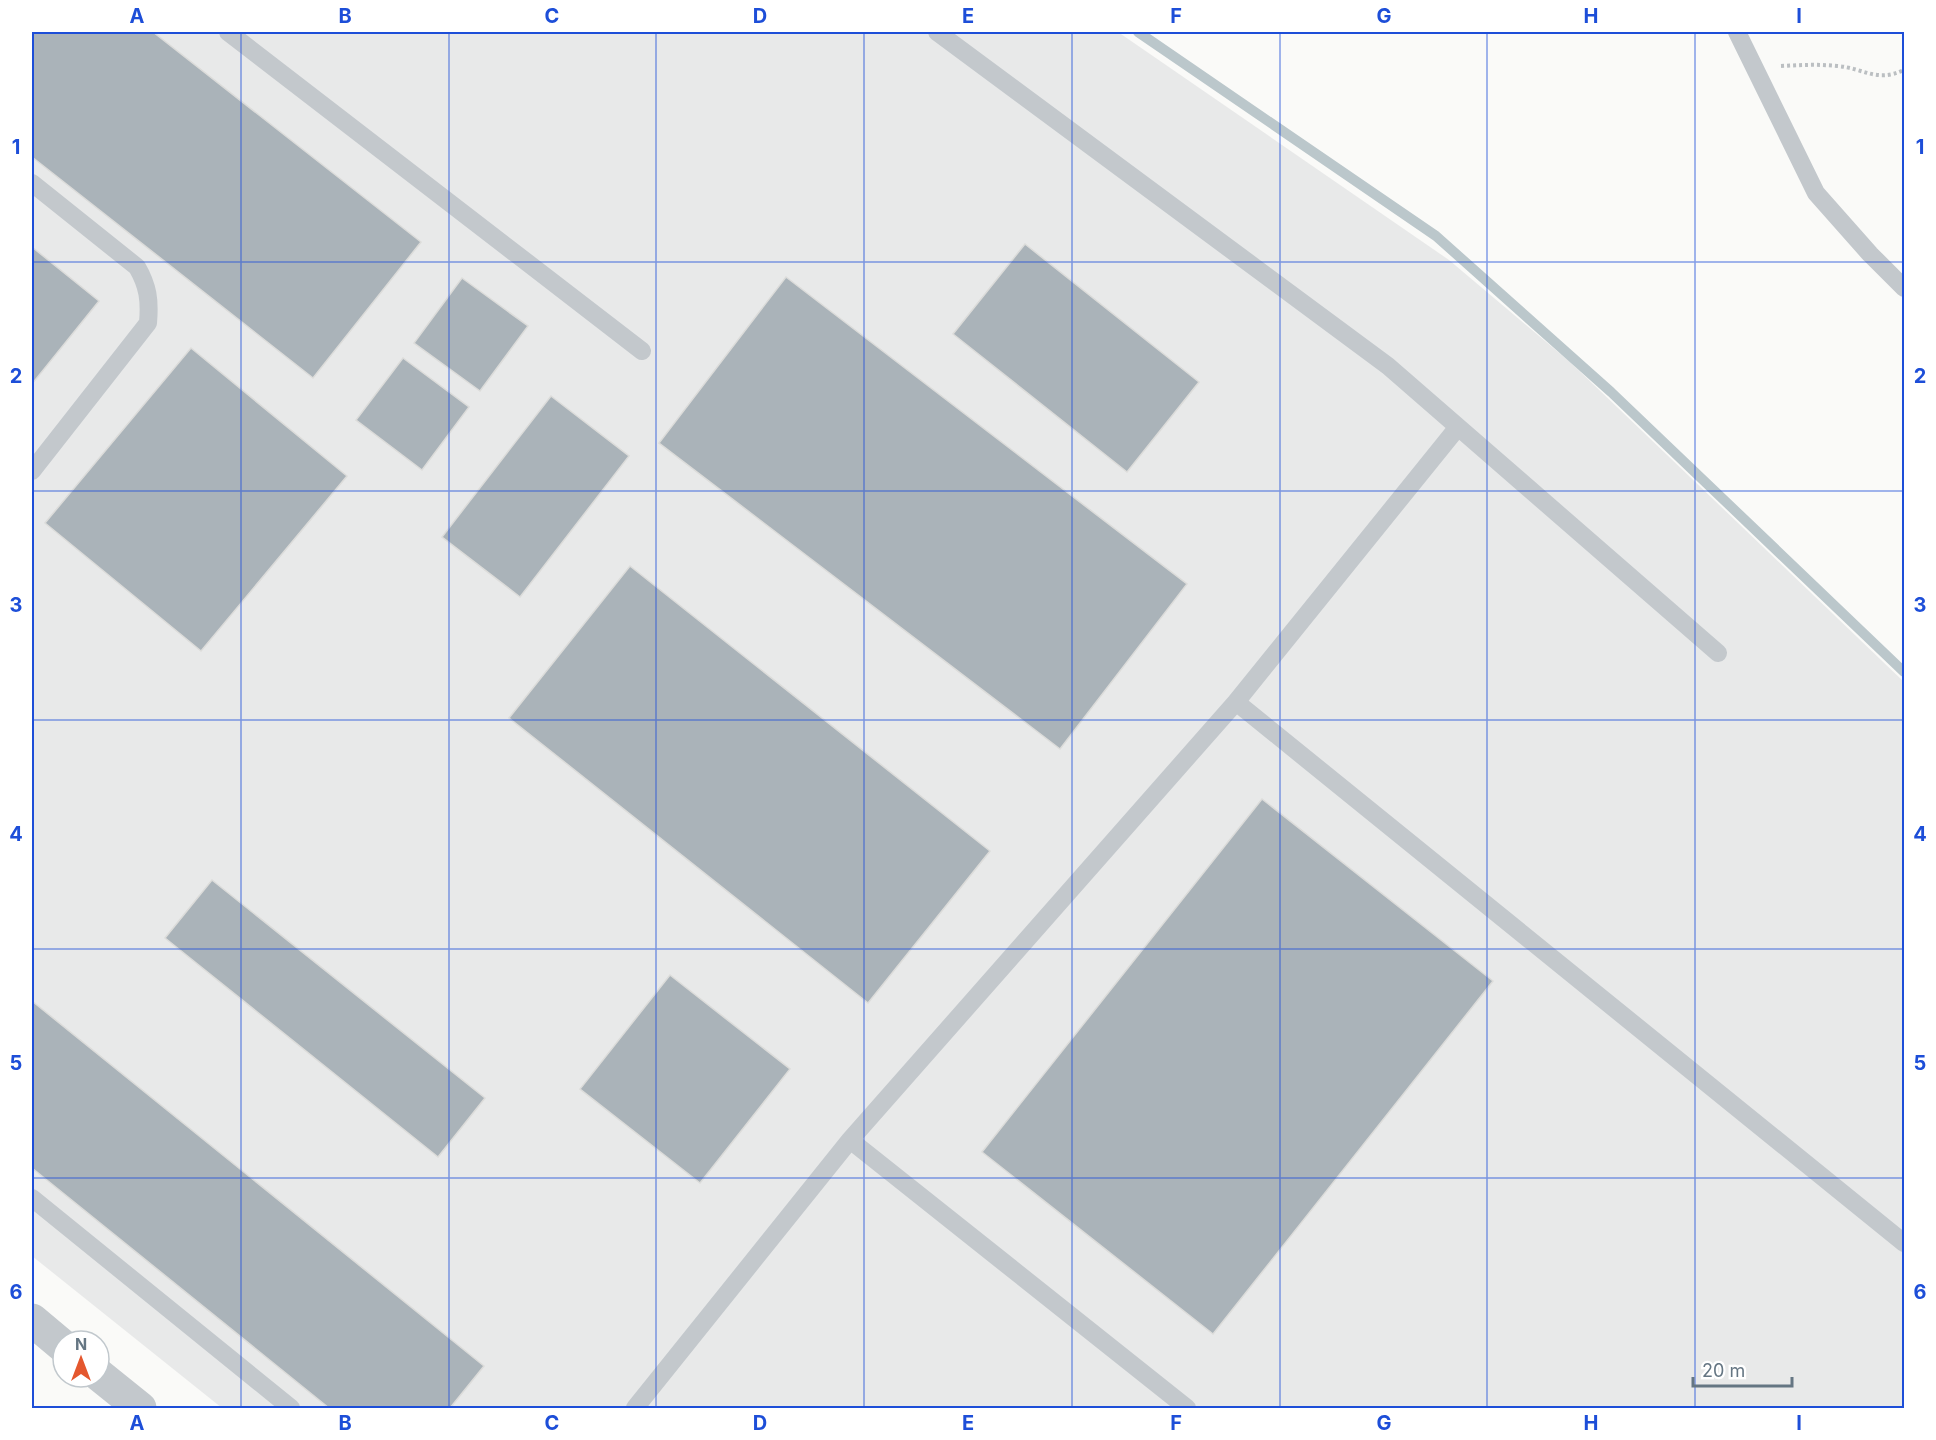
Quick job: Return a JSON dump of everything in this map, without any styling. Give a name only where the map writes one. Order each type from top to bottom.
[{"type":"street","points":[[32,1320],[51,1336]]},
{"type":"street","points":[[111,1385],[140,1408]]},
{"type":"lane","points":[[228,32],[642,351]]},
{"type":"lane","points":[[937,32],[1388,366],[1718,653]]},
{"type":"lane","points":[[1737,32],[1816,193],[1870,254],[1905,288]]},
{"type":"lane","points":[[32,183],[136,267],[147,283],[150,303],[148,323],[32,471]]},
{"type":"lane","points":[[635,1408],[850,1140],[1236,702],[1458,427]]},
{"type":"lane","points":[[1236,702],[1905,1243]]},
{"type":"lane","points":[[850,1140],[1187,1408]]},
{"type":"lane","points":[[32,1198],[291,1408]]},
{"type":"path","points":[[1753,68],[1804,64],[1840,66],[1863,74],[1890,76],[1905,70]]},
{"type":"shaded area","points":[[32,32],[1118,32],[1449,260],[1570,362],[1904,682],[1904,1408],[222,1408],[32,1256]]},
{"type":"building","points":[[32,32],[153,32],[421,242],[313,378],[32,157]]},
{"type":"building","points":[[1025,244],[1199,382],[1127,472],[953,334]]},
{"type":"building","points":[[32,247],[99,301],[32,384]]},
{"type":"building","points":[[786,277],[1187,584],[1060,749],[659,443]]},
{"type":"building","points":[[462,278],[528,326],[480,391],[414,343]]},
{"type":"building","points":[[191,348],[347,476],[201,651],[45,523]]},
{"type":"building","points":[[403,358],[469,407],[422,470],[356,420]]},
{"type":"building","points":[[551,396],[629,456],[520,597],[442,537]]},
{"type":"building","points":[[630,566],[990,851],[868,1003],[509,718]]},
{"type":"building","points":[[1262,799],[1493,981],[1213,1334],[982,1152]]},
{"type":"building","points":[[212,880],[485,1098],[438,1157],[165,938]]},
{"type":"building","points":[[670,975],[790,1069],[700,1183],[580,1089]]},
{"type":"building","points":[[32,1001],[484,1366],[450,1408],[329,1408],[32,1168]]},
{"type":"waterway","points":[[1138,32],[1436,236],[1611,392],[1904,672]]}]
